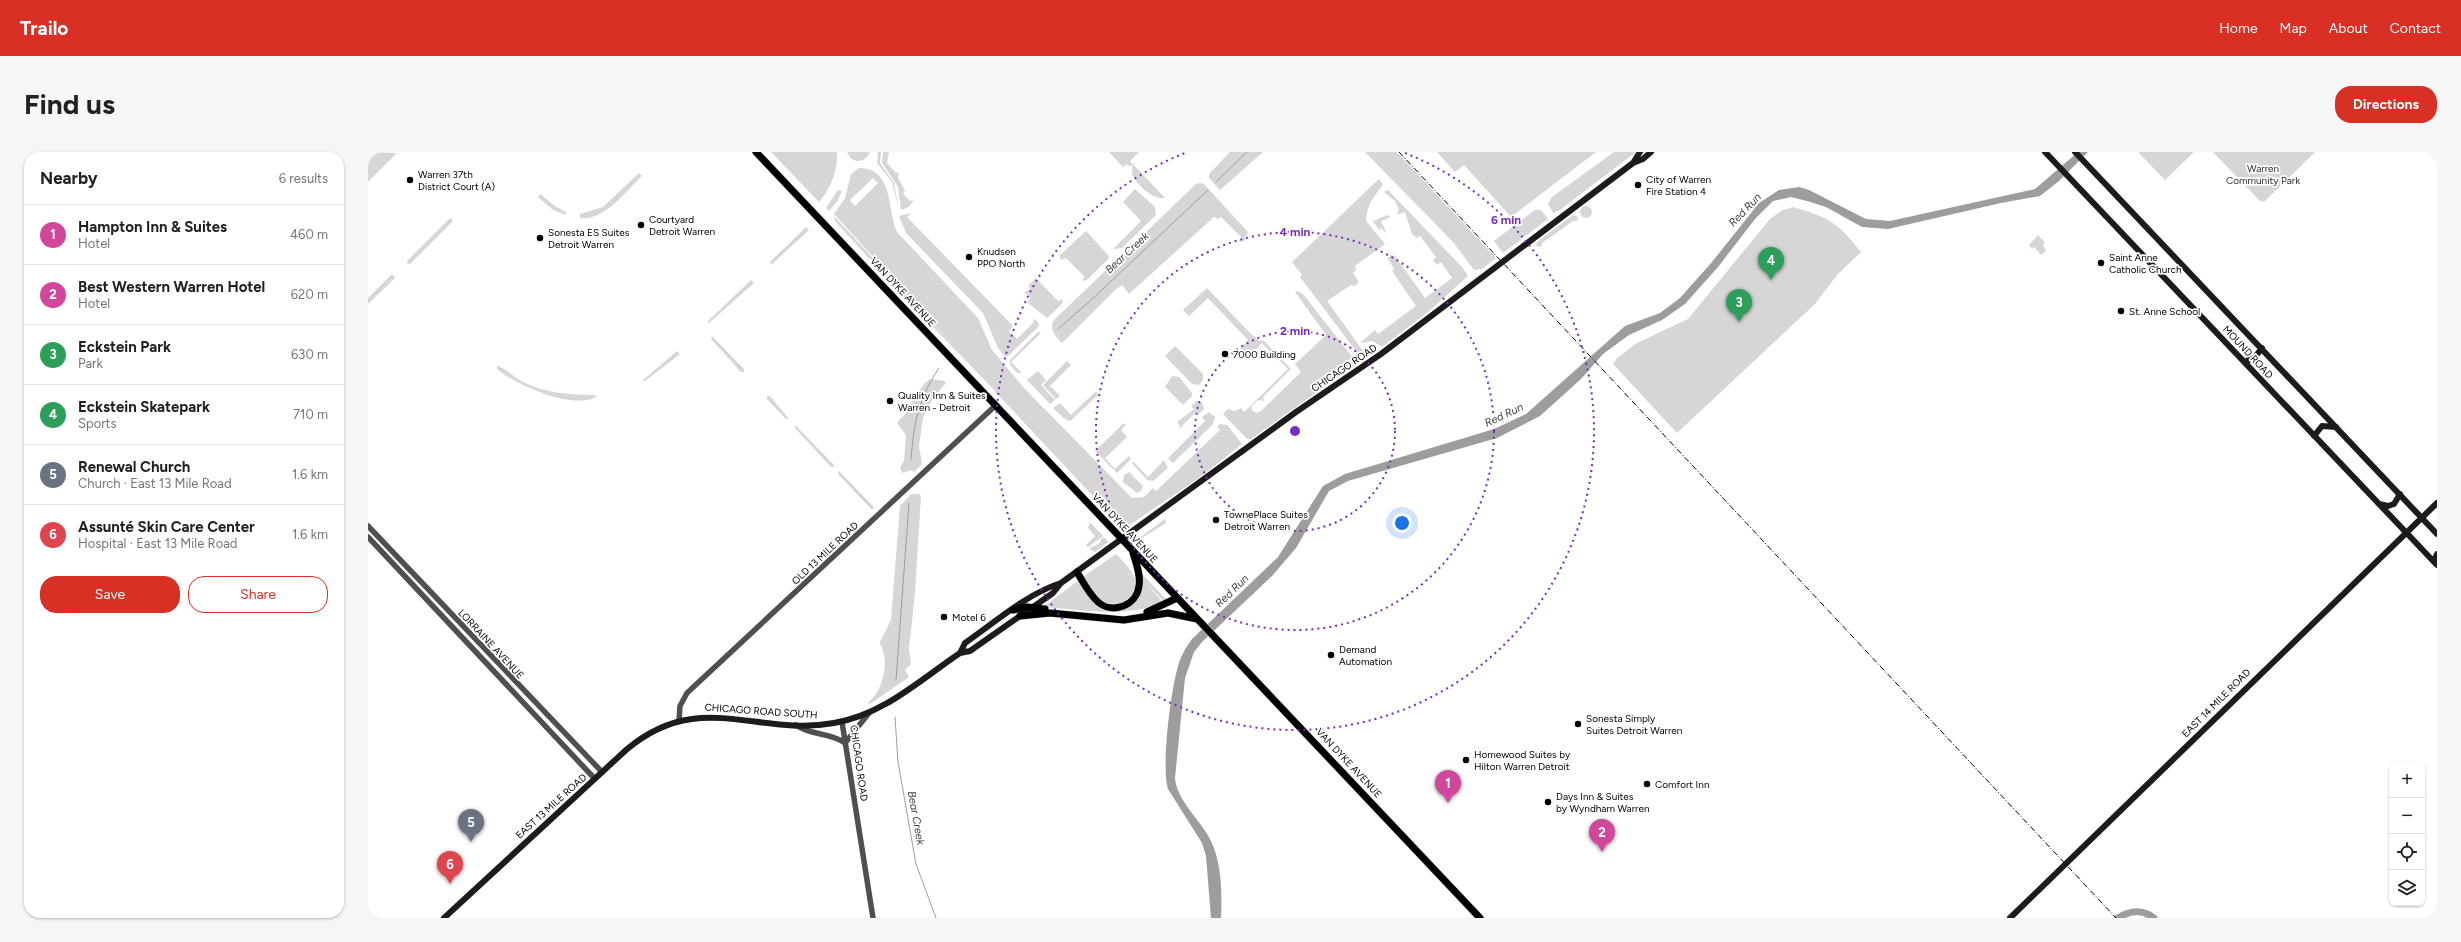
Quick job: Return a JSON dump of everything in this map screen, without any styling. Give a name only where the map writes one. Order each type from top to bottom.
[{"type":"main road","name":"VAN DYKE AVENUE","points":[[756,152],[1177,598],[1328,755],[1480,918]]},
{"type":"main road","name":"CHICAGO ROAD","points":[[1633,163],[1640,152]]},
{"type":"main road","name":"CHICAGO ROAD","points":[[960,652],[970,651],[1033,608],[1053,593],[1061,583],[1296,412],[1429,319],[1487,272],[1633,163],[1643,159],[1651,152]]},
{"type":"main road","name":"MOUND ROAD","points":[[2045,152],[2436,564]]},
{"type":"main road","name":"MOUND ROAD","points":[[2075,152],[2437,534]]},
{"type":"main road","points":[[2245,362],[2255,357],[2262,348]]},
{"type":"main road","points":[[2314,436],[2322,426],[2336,427]]},
{"type":"main road","points":[[2379,504],[2388,506],[2394,504],[2400,494]]},
{"type":"main road","name":"EAST 14 MILE ROAD","points":[[2010,918],[2238,697],[2266,667],[2437,503]]},
{"type":"main road","points":[[1077,572],[1093,596],[1101,604],[1113,608],[1124,606],[1135,597],[1139,588],[1139,574],[1132,550]]},
{"type":"main road","points":[[2436,564],[2437,554]]},
{"type":"main road","name":"CHICAGO ROAD","points":[[842,722],[869,713],[892,701],[960,652],[965,643],[1048,587],[1061,583]]},
{"type":"main road","points":[[1013,610],[1033,608],[1129,616],[1150,611],[1177,598]]},
{"type":"main road","points":[[1020,616],[1050,613],[1124,620],[1168,613],[1197,619]]},
{"type":"main road","name":"CHICAGO ROAD SOUTH","points":[[679,721],[713,717],[796,725],[819,725],[842,722]]},
{"type":"main road","name":"EAST 13 MILE ROAD","points":[[444,918],[602,772],[645,736],[679,721]]},
{"type":"street","name":"OLD 13 MILE ROAD","points":[[679,721],[680,706],[687,693],[996,405]]},
{"type":"street","name":"LORRAINE AVENUE","points":[[368,526],[544,714],[565,733],[602,772]]},
{"type":"street","name":"LORRAINE AVENUE","points":[[368,537],[595,779]]},
{"type":"street","points":[[796,725],[813,733],[836,737],[845,742],[857,725],[869,713]]},
{"type":"street","name":"CHICAGO ROAD","points":[[842,722],[873,918]]},
{"type":"street","points":[[558,740],[565,733]]},
{"type":"green space","points":[[368,152],[397,153],[368,182]]},
{"type":"green space","points":[[771,152],[837,152],[833,178],[827,191],[819,202]]},
{"type":"green space","points":[[847,152],[870,152],[865,159],[858,161],[852,159]]},
{"type":"green space","points":[[878,152],[881,152],[880,163],[894,183],[899,210],[892,182],[877,163]]},
{"type":"green space","points":[[883,152],[889,152],[887,163],[896,173],[899,172],[898,178],[905,191],[903,194],[910,201],[914,199],[909,207],[901,210],[898,187],[882,163]]},
{"type":"green space","points":[[1109,152],[1139,152],[1130,161],[1165,198],[1156,197],[1147,192],[1135,180],[1132,174],[1132,165],[1129,166],[1126,164],[1123,167]]},
{"type":"green space","points":[[1230,152],[1263,152],[1220,190],[1209,178],[1209,174]]},
{"type":"green space","points":[[1365,152],[1397,152],[1496,258],[1482,269],[1474,270],[1453,242]]},
{"type":"green space","points":[[1437,152],[1596,152],[1511,217],[1464,165],[1455,172]]},
{"type":"green space","points":[[1614,152],[1636,152],[1560,210],[1553,213],[1548,204],[1552,197]]},
{"type":"green space","points":[[2138,152],[2194,152],[2165,180]]},
{"type":"green space","name":"Warren Community Park","points":[[2213,152],[2315,152],[2264,202],[2260,201]]},
{"type":"green space","points":[[859,168],[870,170],[878,175],[884,182],[897,232],[978,318],[992,350],[1024,388],[1132,498],[1144,497],[1153,488],[1156,491],[1220,430],[1217,427],[1220,424],[1227,425],[1242,444],[1199,478],[1128,526],[1122,527],[1002,399],[834,214],[845,198],[851,174]],"holes":[[[873,178],[878,183],[855,206],[850,200]]]},
{"type":"green space","points":[[639,173],[642,176],[614,204],[598,215],[589,218],[580,218],[580,214],[603,207]]},
{"type":"green space","points":[[1379,179],[1383,185],[1371,202],[1366,221],[1385,244],[1355,266],[1356,270],[1353,273],[1359,282],[1355,286],[1351,285],[1327,301],[1363,351],[1375,351],[1366,358],[1359,355],[1300,277],[1302,275],[1292,262]]},
{"type":"green space","points":[[1196,184],[1204,184],[1248,232],[1243,242],[1239,241],[1242,238],[1221,217],[1218,219],[1214,217],[1129,294],[1122,285],[1116,289],[1062,343],[1052,329],[1052,323],[1054,320]]},
{"type":"green space","points":[[1135,189],[1155,207],[1156,215],[1122,248],[1113,249],[1141,221],[1123,202]]},
{"type":"green space","points":[[838,190],[842,191],[838,200],[829,211],[826,208]]},
{"type":"green space","points":[[1388,190],[1463,268],[1468,276],[1428,312],[1382,347],[1373,341],[1360,343],[1375,330],[1378,334],[1416,306],[1392,271],[1394,269],[1388,259],[1391,255],[1395,256],[1425,298],[1452,278],[1441,262],[1437,265],[1433,260],[1436,257],[1420,236],[1417,238],[1412,234],[1405,212],[1396,215],[1399,210],[1395,201],[1384,192]]},
{"type":"green space","points":[[540,194],[555,206],[566,212],[566,215],[553,210],[538,197]]},
{"type":"green space","points":[[1586,206],[1590,208],[1592,212],[1590,216],[1586,218],[1582,216],[1580,212],[1582,208]]},
{"type":"green space","points":[[1793,207],[1816,214],[1832,222],[1839,227],[1861,252],[1837,275],[1815,304],[1677,433],[1613,364],[1617,358],[1637,343],[1688,319],[1770,219],[1781,211]]},
{"type":"green space","points":[[1535,210],[1541,210],[1548,219],[1503,253],[1494,241]]},
{"type":"green space","points":[[911,213],[907,217],[1013,326],[1009,331],[1017,339],[1034,322],[1032,319],[1037,321],[1039,325],[1037,328],[1008,356],[1004,356],[998,348],[983,313],[906,233],[899,216]]},
{"type":"green space","points":[[1387,215],[1391,217],[1381,221],[1387,234],[1381,228],[1379,230],[1371,218],[1374,221]]},
{"type":"green space","points":[[1573,215],[1578,217],[1577,221],[1573,221],[1542,243],[1541,247],[1536,246],[1537,242]]},
{"type":"green space","points":[[834,216],[995,391],[906,299],[835,221]]},
{"type":"green space","points":[[450,218],[453,221],[410,264],[407,263],[407,261]]},
{"type":"green space","points":[[806,227],[809,230],[771,265],[770,262]]},
{"type":"green space","points":[[1086,231],[1109,258],[1088,279],[1084,281],[1082,280],[1085,277],[1066,258],[1062,260],[1059,256]]},
{"type":"green space","points":[[2038,235],[2045,243],[2043,245],[2046,251],[2041,255],[2034,247],[2032,249],[2029,245]]},
{"type":"green space","points":[[392,274],[395,278],[368,304],[368,298]]},
{"type":"green space","points":[[1036,278],[1058,301],[1063,299],[1062,304],[1047,318],[1027,302],[1031,298],[1023,291],[1026,292],[1030,288],[1028,286]]},
{"type":"green space","points":[[751,280],[754,283],[708,324],[708,321]]},
{"type":"green space","points":[[1207,288],[1252,335],[1260,341],[1263,340],[1291,369],[1263,397],[1264,401],[1258,400],[1251,407],[1256,413],[1261,411],[1301,372],[1295,364],[1326,335],[1295,292],[1297,291],[1303,294],[1353,358],[1354,366],[1251,439],[1247,439],[1223,414],[1228,409],[1235,411],[1241,408],[1244,412],[1288,369],[1262,343],[1248,357],[1240,349],[1248,340],[1208,298],[1189,316],[1183,310]]},
{"type":"green space","points":[[1038,332],[1041,333],[1011,362],[1022,373],[1017,373],[1010,365],[1010,360]]},
{"type":"green space","points":[[712,336],[744,369],[744,372],[741,372],[711,339]]},
{"type":"green space","points":[[1175,346],[1203,374],[1203,380],[1199,385],[1192,384],[1165,356]]},
{"type":"green space","points":[[677,351],[680,354],[645,381],[642,381]]},
{"type":"green space","points":[[1067,361],[1071,365],[1050,386],[1060,396],[1056,399],[1043,385]]},
{"type":"green space","points":[[497,366],[503,368],[523,382],[540,389],[576,395],[595,395],[596,397],[586,400],[573,400],[545,394],[517,382],[497,369]]},
{"type":"green space","points":[[1038,371],[1046,380],[1041,385],[1055,400],[1050,404],[1027,380]]},
{"type":"green space","points":[[1172,376],[1179,377],[1192,393],[1192,396],[1183,405],[1165,387]]},
{"type":"green space","points":[[931,379],[944,381],[946,383],[933,398],[923,418],[919,446],[922,464],[914,472],[911,470],[902,473],[900,468],[904,461],[906,435],[897,423],[906,413],[924,384]]},
{"type":"green space","points":[[1096,391],[1098,395],[1070,421],[1065,419],[1053,408],[1060,403],[1071,415]]},
{"type":"green space","points":[[767,396],[770,396],[789,419],[786,419],[767,399]]},
{"type":"green space","points":[[1197,401],[1202,402],[1204,409],[1199,414],[1196,412],[1178,430],[1180,426],[1177,422],[1194,409],[1191,406]]},
{"type":"green space","points":[[1209,412],[1215,417],[1213,424],[1173,463],[1168,458],[1205,421],[1202,417]]},
{"type":"green space","points":[[1124,423],[1126,425],[1121,430],[1127,437],[1105,458],[1115,469],[1129,456],[1131,459],[1117,473],[1095,451]]},
{"type":"green space","points":[[795,425],[834,465],[834,467],[831,467],[795,428]]},
{"type":"green space","points":[[1164,460],[1168,468],[1153,481],[1147,480],[1132,463],[1134,462],[1148,477]]},
{"type":"green space","points":[[839,471],[873,506],[874,509],[871,509],[838,474]]},
{"type":"green space","points":[[1129,472],[1143,486],[1141,491],[1137,493],[1123,482],[1124,475]]},
{"type":"green space","points":[[911,494],[919,494],[921,496],[915,593],[909,649],[911,664],[905,670],[909,677],[870,704],[868,702],[877,692],[883,679],[885,664],[880,642],[891,620],[900,506]]},
{"type":"green space","points":[[1165,519],[1166,523],[1140,539],[1140,542],[1142,541],[1148,548],[1148,551],[1138,541],[1138,539]]},
{"type":"green space","points":[[1090,522],[1103,536],[1088,547],[1086,545],[1095,536],[1088,528]]},
{"type":"green space","points":[[1104,537],[1108,542],[1095,552],[1089,549],[1101,542],[1100,540]]},
{"type":"green space","points":[[1116,554],[1131,571],[1136,582],[1133,594],[1127,601],[1110,604],[1101,600],[1097,596],[1087,584],[1084,576]]},
{"type":"green space","points":[[1141,573],[1167,600],[1164,602],[1141,577]]},
{"type":"green space","points":[[1143,579],[1163,603],[1148,608],[1118,612],[1043,607],[1079,580],[1108,610],[1139,596]]},
{"type":"shaded area","name":"Red Run","points":[[2078,152],[2088,152],[2059,181],[2040,196],[2001,203],[1888,229],[1862,227],[1826,207],[1791,197],[1773,201],[1755,219],[1718,267],[1685,304],[1662,320],[1629,335],[1603,354],[1581,379],[1540,416],[1497,438],[1348,481],[1329,491],[1296,548],[1272,576],[1202,642],[1194,652],[1185,678],[1175,778],[1184,802],[1210,839],[1217,858],[1221,888],[1221,918],[1211,918],[1206,856],[1202,843],[1168,789],[1166,778],[1166,746],[1170,708],[1176,674],[1181,657],[1192,639],[1278,557],[1323,486],[1345,474],[1494,429],[1526,414],[1625,326],[1660,313],[1680,298],[1712,262],[1759,203],[1779,190],[1799,187],[1809,190],[1866,219],[1890,221],[2035,189]]},
{"type":"waterway","name":"Bear Creek","points":[[1216,182],[1247,152]]},
{"type":"waterway","name":"Bear Creek","points":[[1058,329],[1089,302],[1208,190]]},
{"type":"waterway","name":"Bear Creek","points":[[911,459],[918,412],[926,390],[939,368]]},
{"type":"waterway","name":"Bear Creek","points":[[896,680],[909,503]]},
{"type":"waterway","name":"Bear Creek","points":[[895,717],[898,762],[916,864],[936,918]]},
{"type":"waterway","points":[[2118,918],[2132,912],[2145,913],[2154,918]]},
{"type":"railway","points":[[1399,152],[2116,918]]},
{"type":"place","name":"Warren 37th District Court (A)","points":[[410,180]]},
{"type":"place","name":"City of Warren Fire Station 4","points":[[1638,185]]},
{"type":"place","name":"Courtyard Detroit Warren","points":[[641,225]]},
{"type":"place","name":"Sonesta ES Suites Detroit Warren","points":[[540,238]]},
{"type":"place","name":"Knudsen PPO North","points":[[969,257]]},
{"type":"place","name":"Saint Anne Catholic Church","points":[[2101,263]]},
{"type":"place","name":"Eckstein Skatepark","points":[[1771,280]]},
{"type":"place","name":"St. Anne School","points":[[2121,311]]},
{"type":"place","name":"Eckstein Park","points":[[1739,322]]},
{"type":"place","name":"7000 Building","points":[[1225,354]]},
{"type":"place","name":"Quality Inn & Suites Warren - Detroit","points":[[890,401]]},
{"type":"place","name":"TownePlace Suites Detroit Warren","points":[[1216,520]]},
{"type":"place","name":"Motel 6","points":[[944,617]]},
{"type":"place","name":"Demand Automation","points":[[1331,655]]},
{"type":"place","name":"Sonesta Simply Suites Detroit Warren","points":[[1578,724]]},
{"type":"place","name":"Homewood Suites by Hilton Warren Detroit","points":[[1466,760]]},
{"type":"place","name":"Comfort Inn","points":[[1647,784]]},
{"type":"place","name":"Days Inn & Suites by Wyndham Warren","points":[[1548,802]]},
{"type":"place","name":"Hampton Inn & Suites","points":[[1448,803]]},
{"type":"place","name":"Renewal Church","points":[[471,842]]},
{"type":"place","name":"Best Western Warren Hotel","points":[[1602,852]]},
{"type":"place","name":"Assunté Skin Care Center","points":[[450,884]]}]
